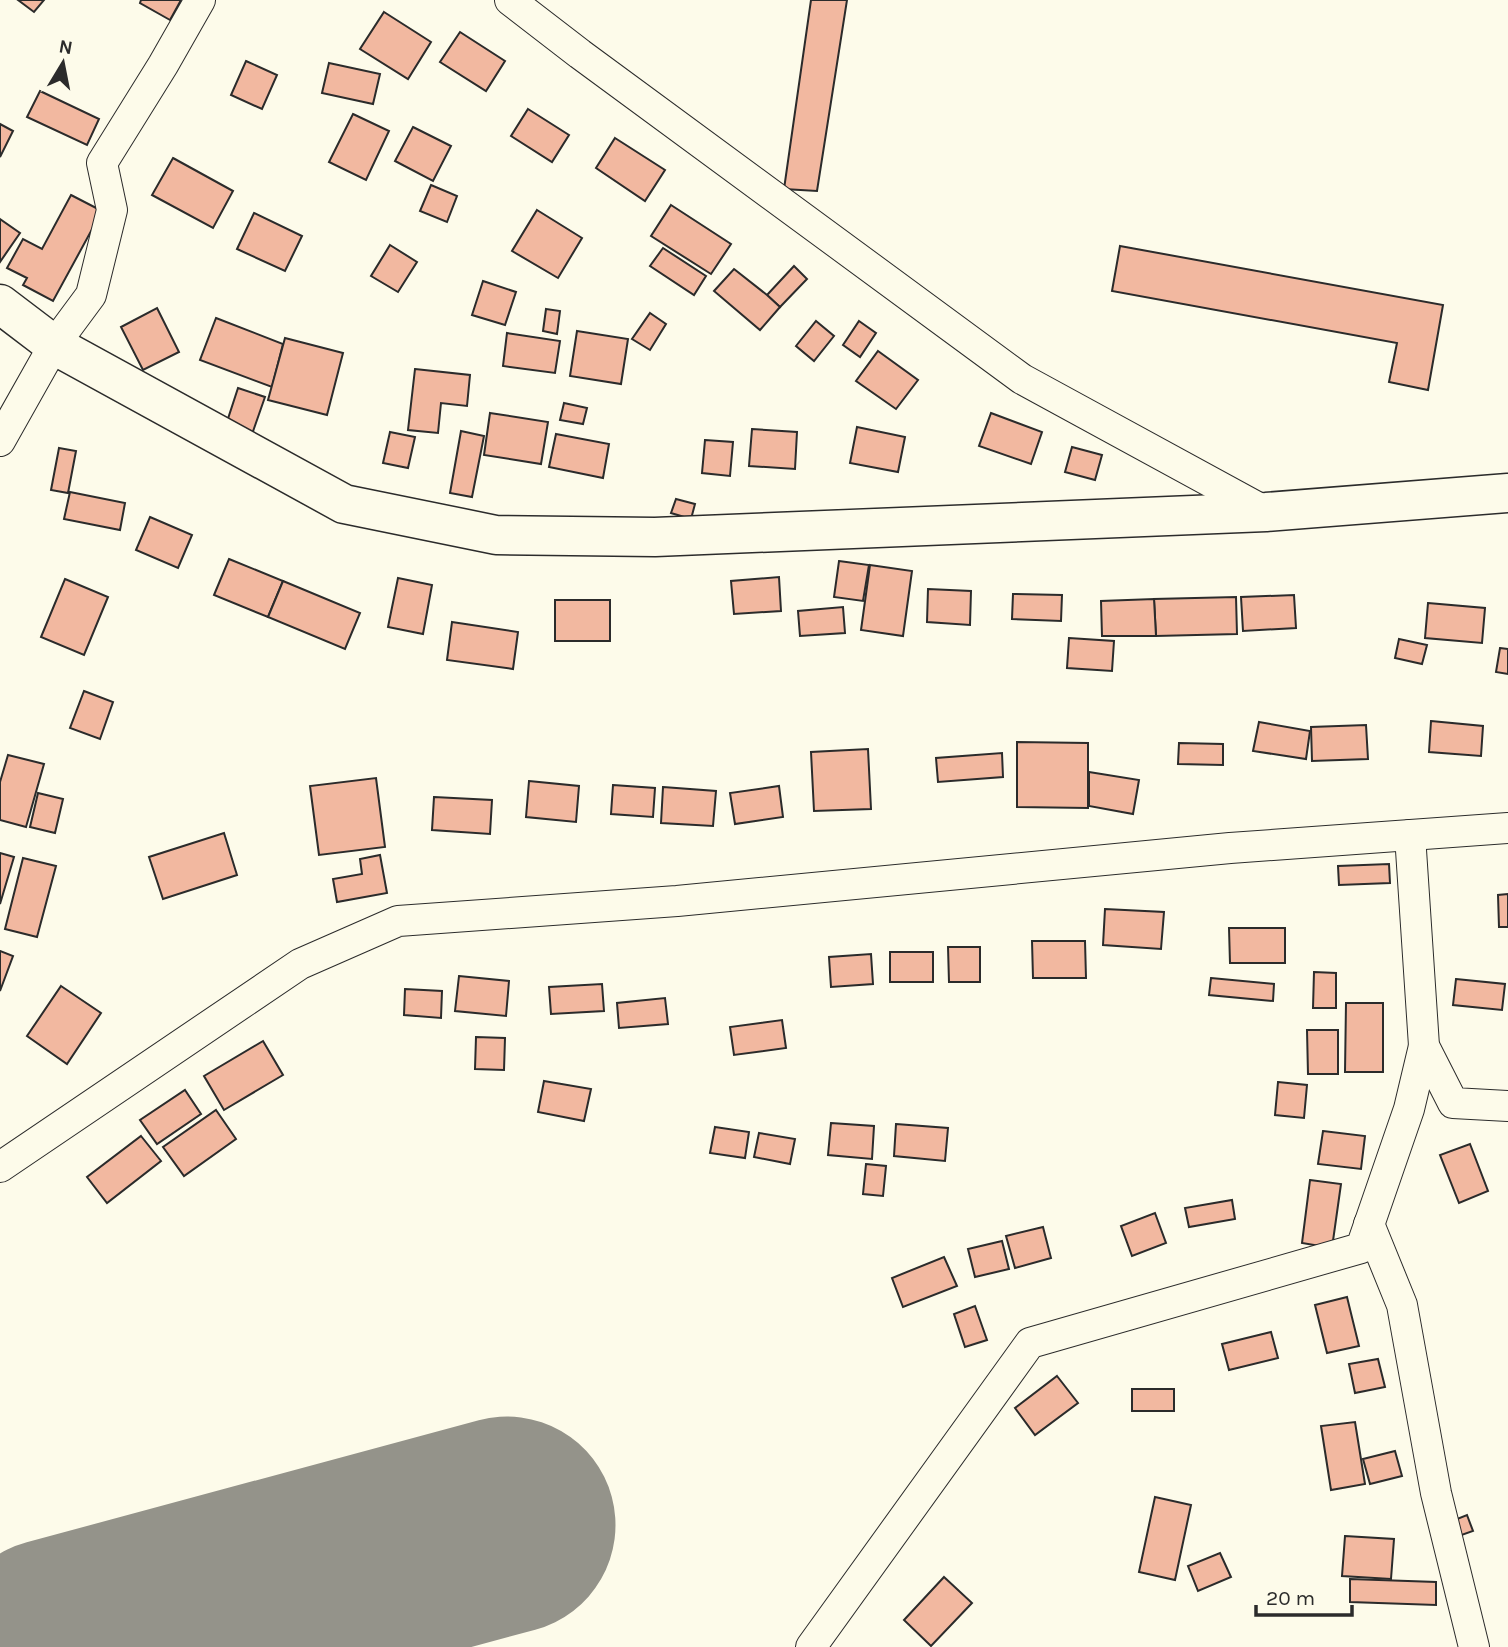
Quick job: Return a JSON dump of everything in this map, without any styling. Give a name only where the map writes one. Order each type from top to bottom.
[{"type":"main road","points":[[0,304],[54,345],[344,504],[496,535],[655,537],[1266,512],[1508,493]]},
{"type":"street","points":[[0,441],[54,345],[91,295],[112,210],[102,163],[200,0]]},
{"type":"street","points":[[510,0],[1022,379],[1266,512]]},
{"type":"street","points":[[0,1167],[300,964],[398,921],[677,901],[1216,850],[1508,828]]},
{"type":"street","points":[[811,1647],[1030,1343],[1361,1248],[1409,1109],[1424,1046],[1410,835]]},
{"type":"street","points":[[1424,1046],[1453,1102],[1508,1106]]},
{"type":"street","points":[[1369,1224],[1402,1305],[1436,1493],[1474,1647]]},
{"type":"building","points":[[18,0],[44,0],[34,12]]},
{"type":"building","points":[[141,0],[181,0],[170,20],[140,3]]},
{"type":"building","points":[[811,0],[847,0],[817,191],[784,189]]},
{"type":"building","points":[[384,12],[431,42],[408,79],[360,49]]},
{"type":"building","points":[[460,32],[505,61],[486,91],[440,62]]},
{"type":"building","points":[[246,61],[277,75],[262,109],[231,95]]},
{"type":"building","points":[[329,63],[380,74],[373,104],[322,93]]},
{"type":"building","points":[[40,91],[99,119],[87,145],[27,117]]},
{"type":"building","points":[[528,109],[569,135],[552,162],[511,136]]},
{"type":"building","points":[[353,114],[389,131],[366,180],[329,162]]},
{"type":"building","points":[[0,124],[13,131],[0,157]]},
{"type":"building","points":[[413,127],[451,146],[433,181],[395,161]]},
{"type":"building","points":[[615,138],[665,170],[645,201],[596,168]]},
{"type":"building","points":[[173,158],[233,191],[213,228],[152,195]]},
{"type":"building","points":[[431,185],[457,196],[447,222],[420,211]]},
{"type":"building","points":[[71,195],[102,211],[53,301],[23,285],[27,278],[7,268],[23,239],[42,249]]},
{"type":"building","points":[[671,205],[731,244],[711,274],[651,236]]},
{"type":"building","points":[[537,210],[582,238],[558,278],[512,251]]},
{"type":"building","points":[[254,213],[302,236],[285,271],[237,249]]},
{"type":"building","points":[[0,219],[20,233],[0,262]]},
{"type":"building","points":[[390,245],[417,262],[398,292],[371,276]]},
{"type":"building","points":[[1120,246],[1443,305],[1428,390],[1389,382],[1397,343],[1112,291]]},
{"type":"building","points":[[663,248],[706,276],[694,295],[650,266]]},
{"type":"building","points":[[794,266],[807,279],[780,307],[767,295]]},
{"type":"building","points":[[734,269],[780,307],[760,330],[714,291]]},
{"type":"building","points":[[483,281],[516,292],[505,325],[472,315]]},
{"type":"building","points":[[157,308],[179,352],[143,370],[121,327]]},
{"type":"building","points":[[546,309],[560,311],[557,334],[543,331]]},
{"type":"building","points":[[650,313],[666,324],[650,350],[632,339]]},
{"type":"building","points":[[216,318],[283,344],[272,387],[200,360]]},
{"type":"building","points":[[816,321],[834,336],[814,361],[796,346]]},
{"type":"building","points":[[859,321],[876,333],[860,357],[843,345]]},
{"type":"building","points":[[577,331],[628,339],[621,384],[570,376]]},
{"type":"building","points":[[507,333],[560,341],[555,373],[503,366]]},
{"type":"building","points":[[285,338],[343,353],[327,415],[268,400]]},
{"type":"building","points":[[878,351],[918,380],[896,409],[856,381]]},
{"type":"building","points":[[415,369],[470,375],[467,406],[441,403],[438,433],[408,430]]},
{"type":"building","points":[[238,388],[265,397],[250,440],[224,431]]},
{"type":"building","points":[[564,403],[587,408],[583,424],[560,420]]},
{"type":"building","points":[[490,413],[548,422],[541,464],[484,455]]},
{"type":"building","points":[[991,413],[1042,432],[1031,464],[979,446]]},
{"type":"building","points":[[857,427],[905,437],[898,472],[850,463]]},
{"type":"building","points":[[752,429],[797,432],[795,469],[749,466]]},
{"type":"building","points":[[461,431],[484,436],[472,497],[450,493]]},
{"type":"building","points":[[390,432],[415,437],[408,468],[383,463]]},
{"type":"building","points":[[556,434],[609,444],[603,478],[549,467]]},
{"type":"building","points":[[705,440],[733,442],[730,476],[702,473]]},
{"type":"building","points":[[1072,447],[1102,455],[1095,480],[1065,472]]},
{"type":"building","points":[[59,448],[76,451],[68,493],[51,490]]},
{"type":"building","points":[[70,492],[125,503],[120,530],[64,519]]},
{"type":"building","points":[[676,499],[695,504],[691,519],[671,513]]},
{"type":"building","points":[[150,517],[192,535],[178,568],[136,550]]},
{"type":"building","points":[[229,559],[283,581],[268,617],[214,595]]},
{"type":"building","points":[[839,561],[869,565],[863,601],[834,597]]},
{"type":"building","points":[[870,565],[912,571],[903,636],[861,630]]},
{"type":"building","points":[[779,577],[781,611],[734,614],[731,581]]},
{"type":"building","points":[[398,578],[432,585],[423,634],[388,627]]},
{"type":"building","points":[[65,579],[108,597],[84,655],[41,637]]},
{"type":"building","points":[[283,581],[360,613],[345,649],[268,617]]},
{"type":"building","points":[[928,589],[971,591],[970,625],[927,622]]},
{"type":"building","points":[[1013,594],[1062,595],[1061,621],[1012,619]]},
{"type":"building","points":[[1294,595],[1296,628],[1243,631],[1241,597]]},
{"type":"building","points":[[1236,597],[1237,634],[1156,636],[1154,599]]},
{"type":"building","points":[[1154,599],[1156,636],[1102,636],[1101,601]]},
{"type":"building","points":[[555,600],[610,600],[610,641],[555,641]]},
{"type":"building","points":[[1428,603],[1485,608],[1482,643],[1425,638]]},
{"type":"building","points":[[843,607],[845,633],[800,636],[798,611]]},
{"type":"building","points":[[452,622],[518,632],[513,669],[447,660]]},
{"type":"building","points":[[1069,638],[1114,641],[1112,671],[1067,668]]},
{"type":"building","points":[[1399,639],[1427,645],[1422,664],[1395,658]]},
{"type":"building","points":[[1500,648],[1508,649],[1508,674],[1496,672]]},
{"type":"building","points":[[84,691],[113,702],[100,739],[70,728]]},
{"type":"building","points":[[1431,721],[1483,726],[1481,756],[1429,752]]},
{"type":"building","points":[[1259,722],[1310,731],[1306,759],[1253,751]]},
{"type":"building","points":[[1366,725],[1368,759],[1312,761],[1311,727]]},
{"type":"building","points":[[1017,742],[1088,743],[1088,808],[1017,807]]},
{"type":"building","points":[[1179,743],[1223,744],[1223,765],[1178,764]]},
{"type":"building","points":[[868,749],[871,809],[814,811],[811,752]]},
{"type":"building","points":[[1002,753],[1003,777],[938,782],[936,758]]},
{"type":"building","points":[[8,755],[44,764],[26,827],[0,820],[0,782]]},
{"type":"building","points":[[1089,772],[1139,780],[1133,814],[1089,806]]},
{"type":"building","points":[[376,778],[385,847],[319,855],[310,786]]},
{"type":"building","points":[[529,781],[579,786],[576,822],[526,817]]},
{"type":"building","points":[[613,785],[655,788],[653,817],[611,814]]},
{"type":"building","points":[[779,786],[783,817],[735,824],[730,793]]},
{"type":"building","points":[[663,787],[716,791],[713,826],[661,823]]},
{"type":"building","points":[[38,793],[63,799],[55,833],[30,827]]},
{"type":"building","points":[[434,797],[492,800],[490,834],[432,830]]},
{"type":"building","points":[[224,833],[237,875],[163,899],[149,857]]},
{"type":"building","points":[[0,853],[14,857],[0,904]]},
{"type":"building","points":[[380,855],[387,893],[337,902],[333,879],[362,874],[360,859]]},
{"type":"building","points":[[23,858],[56,866],[37,937],[5,929]]},
{"type":"building","points":[[1389,864],[1390,883],[1339,885],[1338,866]]},
{"type":"building","points":[[1508,894],[1508,927],[1499,927],[1498,895]]},
{"type":"building","points":[[1105,909],[1164,912],[1161,949],[1103,945]]},
{"type":"building","points":[[1229,928],[1285,928],[1285,963],[1230,963]]},
{"type":"building","points":[[1032,941],[1085,941],[1086,978],[1033,978]]},
{"type":"building","points":[[948,947],[980,947],[980,982],[949,982]]},
{"type":"building","points":[[0,951],[13,956],[0,991]]},
{"type":"building","points":[[890,952],[933,952],[933,982],[890,982]]},
{"type":"building","points":[[871,954],[873,984],[831,987],[829,957]]},
{"type":"building","points":[[1314,972],[1336,973],[1336,1008],[1313,1008]]},
{"type":"building","points":[[459,976],[509,981],[506,1016],[455,1011]]},
{"type":"building","points":[[1211,978],[1274,984],[1273,1001],[1209,995]]},
{"type":"building","points":[[1456,979],[1505,984],[1502,1010],[1453,1005]]},
{"type":"building","points":[[602,984],[604,1011],[551,1014],[549,987]]},
{"type":"building","points":[[61,986],[101,1013],[67,1064],[27,1036]]},
{"type":"building","points":[[405,989],[442,991],[441,1018],[404,1015]]},
{"type":"building","points":[[665,998],[668,1024],[619,1028],[617,1003]]},
{"type":"building","points":[[1346,1003],[1383,1003],[1383,1072],[1345,1072]]},
{"type":"building","points":[[782,1020],[786,1048],[734,1055],[730,1027]]},
{"type":"building","points":[[1307,1030],[1338,1030],[1338,1074],[1308,1074]]},
{"type":"building","points":[[476,1037],[505,1038],[504,1070],[475,1069]]},
{"type":"building","points":[[263,1041],[283,1075],[224,1110],[204,1076]]},
{"type":"building","points":[[544,1081],[591,1089],[584,1121],[538,1112]]},
{"type":"building","points":[[1278,1082],[1307,1085],[1304,1118],[1275,1115]]},
{"type":"building","points":[[185,1090],[201,1114],[157,1144],[140,1120]]},
{"type":"building","points":[[216,1110],[236,1139],[184,1176],[163,1147]]},
{"type":"building","points":[[831,1123],[874,1126],[872,1159],[828,1155]]},
{"type":"building","points":[[896,1124],[948,1128],[945,1161],[894,1156]]},
{"type":"building","points":[[715,1127],[749,1132],[745,1158],[710,1153]]},
{"type":"building","points":[[1323,1131],[1365,1136],[1361,1169],[1318,1164]]},
{"type":"building","points":[[759,1133],[795,1139],[790,1164],[754,1157]]},
{"type":"building","points":[[141,1136],[161,1161],[107,1203],[87,1177]]},
{"type":"building","points":[[1470,1144],[1488,1191],[1459,1203],[1440,1155]]},
{"type":"building","points":[[866,1164],[886,1166],[883,1196],[863,1194]]},
{"type":"building","points":[[1310,1180],[1341,1184],[1332,1248],[1302,1243]]},
{"type":"building","points":[[1232,1200],[1235,1219],[1189,1227],[1185,1208]]},
{"type":"building","points":[[1155,1213],[1166,1243],[1132,1256],[1121,1226]]},
{"type":"building","points":[[1043,1227],[1051,1258],[1015,1268],[1006,1236]]},
{"type":"building","points":[[1002,1241],[1009,1269],[975,1277],[968,1249]]},
{"type":"building","points":[[944,1257],[957,1286],[903,1307],[892,1278]]},
{"type":"building","points":[[1347,1297],[1359,1346],[1327,1353],[1315,1305]]},
{"type":"building","points":[[975,1306],[987,1340],[965,1347],[954,1314]]},
{"type":"building","points":[[1271,1332],[1278,1358],[1229,1370],[1222,1344]]},
{"type":"building","points":[[1378,1359],[1385,1387],[1355,1393],[1349,1364]]},
{"type":"building","points":[[1057,1376],[1078,1403],[1035,1435],[1015,1408]]},
{"type":"building","points":[[1132,1389],[1174,1389],[1174,1411],[1132,1411]]},
{"type":"building","points":[[1355,1422],[1365,1484],[1331,1490],[1321,1426]]},
{"type":"building","points":[[1395,1451],[1402,1476],[1370,1484],[1363,1459]]},
{"type":"building","points":[[1155,1497],[1191,1505],[1175,1580],[1139,1572]]},
{"type":"building","points":[[1467,1515],[1473,1531],[1453,1538],[1447,1523]]},
{"type":"building","points":[[1345,1536],[1394,1539],[1391,1579],[1342,1576]]},
{"type":"building","points":[[1220,1553],[1231,1577],[1198,1591],[1188,1566]]},
{"type":"building","points":[[944,1577],[972,1603],[931,1646],[904,1620]]},
{"type":"building","points":[[1350,1579],[1436,1582],[1436,1605],[1350,1602]]},
{"type":"runway","points":[[55,1647],[507,1525]]}]
